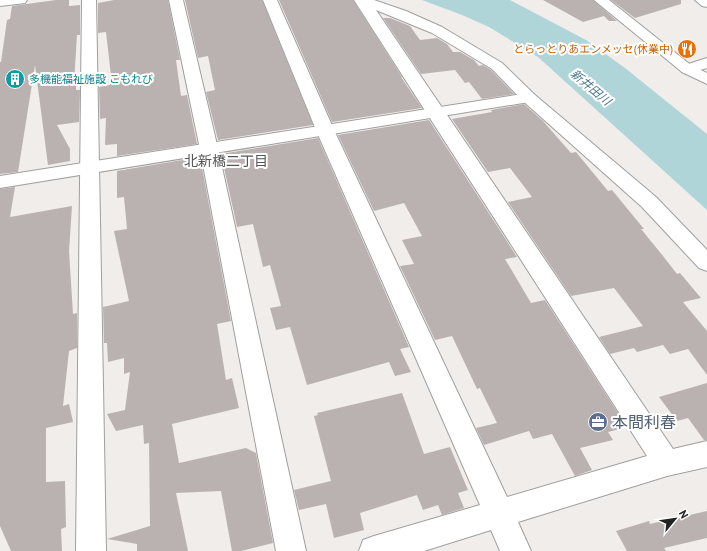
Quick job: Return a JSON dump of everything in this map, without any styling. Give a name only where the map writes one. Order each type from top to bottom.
[{"type":"street","points":[[0,2],[20,0]]},
{"type":"street","points":[[89,0],[91,551]]},
{"type":"street","points":[[176,0],[209,149],[291,551]]},
{"type":"street","points":[[270,0],[324,130],[516,551]]},
{"type":"street","points":[[362,0],[401,14],[437,30],[497,66],[529,98],[649,202],[707,263]]},
{"type":"street","points":[[362,0],[435,113],[667,463]]},
{"type":"street","points":[[601,0],[686,69],[707,79]]},
{"type":"street","points":[[702,0],[707,3]]},
{"type":"street","points":[[686,69],[707,63]]},
{"type":"street","points":[[0,182],[529,98]]},
{"type":"street","points":[[374,551],[667,463],[707,454]]},
{"type":"water","name":"新井田川","points":[[422,0],[510,0],[586,40],[625,68],[707,134],[707,210],[538,57],[489,27]]},
{"type":"building","points":[[56,0],[69,0],[69,6],[80,5],[80,35],[77,35],[74,83],[76,83],[76,90],[80,90],[79,122],[57,125],[70,149],[70,161],[48,165],[35,65],[18,172],[0,174],[0,62],[7,20],[10,19],[12,6]]},
{"type":"building","points":[[114,0],[168,0],[180,60],[176,60],[181,96],[187,95],[197,144],[117,156],[117,144],[105,145],[106,118],[100,119],[99,87],[110,85],[111,76],[106,32],[98,33],[98,3]]},
{"type":"building","points":[[185,0],[262,0],[313,125],[218,140],[206,92],[215,90],[208,56],[198,58]]},
{"type":"building","points":[[279,0],[353,0],[422,108],[332,122]]},
{"type":"building","points":[[543,0],[593,0],[617,21],[609,21],[604,16],[583,22]]},
{"type":"building","points":[[611,0],[681,0],[681,4],[635,18]]},
{"type":"building","points":[[383,18],[390,18],[410,26],[420,40],[437,38],[447,44],[453,52],[460,52],[474,60],[479,66],[483,65],[491,70],[514,94],[482,99],[469,82],[465,83],[455,70],[421,74]]},
{"type":"building","points":[[524,104],[543,121],[571,153],[576,152],[608,191],[612,190],[644,229],[641,229],[677,274],[680,273],[701,298],[683,302],[707,331],[707,375],[688,349],[670,354],[663,345],[637,352],[634,348],[610,354],[599,337],[643,326],[614,288],[571,296],[508,202],[532,197],[510,168],[488,172],[452,119],[492,112],[491,110]]},
{"type":"building","points":[[429,120],[517,257],[505,259],[531,303],[545,300],[627,427],[608,432],[613,440],[580,448],[592,470],[575,476],[552,434],[533,439],[529,431],[484,445],[476,428],[497,423],[480,388],[477,389],[452,336],[435,340],[400,266],[414,264],[402,240],[422,236],[404,203],[374,211],[338,135]]},
{"type":"building","points":[[318,138],[409,347],[400,349],[411,372],[395,376],[389,362],[307,385],[290,327],[276,330],[270,308],[281,306],[270,265],[263,267],[253,224],[237,227],[221,154]]},
{"type":"building","points":[[200,157],[231,321],[217,324],[226,380],[232,378],[239,408],[172,424],[179,463],[246,448],[256,453],[273,543],[241,551],[232,551],[221,491],[176,493],[188,551],[137,551],[137,544],[107,539],[150,526],[149,443],[144,444],[143,425],[116,431],[107,414],[125,410],[130,372],[124,374],[124,358],[108,362],[107,343],[104,343],[103,307],[129,301],[114,231],[127,229],[124,197],[117,198],[117,171]]},
{"type":"building","points":[[15,187],[10,217],[72,206],[69,251],[73,314],[77,313],[77,348],[69,351],[63,406],[69,404],[73,422],[46,428],[46,482],[65,481],[66,527],[61,529],[62,551],[11,551],[0,526],[0,189]]},
{"type":"building","points":[[707,383],[707,440],[704,440],[688,418],[677,421],[659,397]]},
{"type":"building","points":[[402,393],[424,454],[450,447],[468,490],[458,493],[464,508],[442,515],[438,505],[423,510],[417,495],[360,513],[364,530],[334,538],[326,504],[299,510],[294,490],[331,481],[314,416],[318,415],[317,413]]},
{"type":"building","points":[[707,511],[707,538],[664,548],[666,551],[627,551],[616,531],[649,521],[650,524]]},
{"type":"place","name":"とらっとりあエンメッセ(休業中)","points":[[687,49]]},
{"type":"place","name":"多機能福祉施設 こもれび","points":[[15,79]]},
{"type":"place","name":"本間利春","points":[[598,422]]},
{"type":"district","name":"北新橋二丁目","points":[[226,161]]}]
